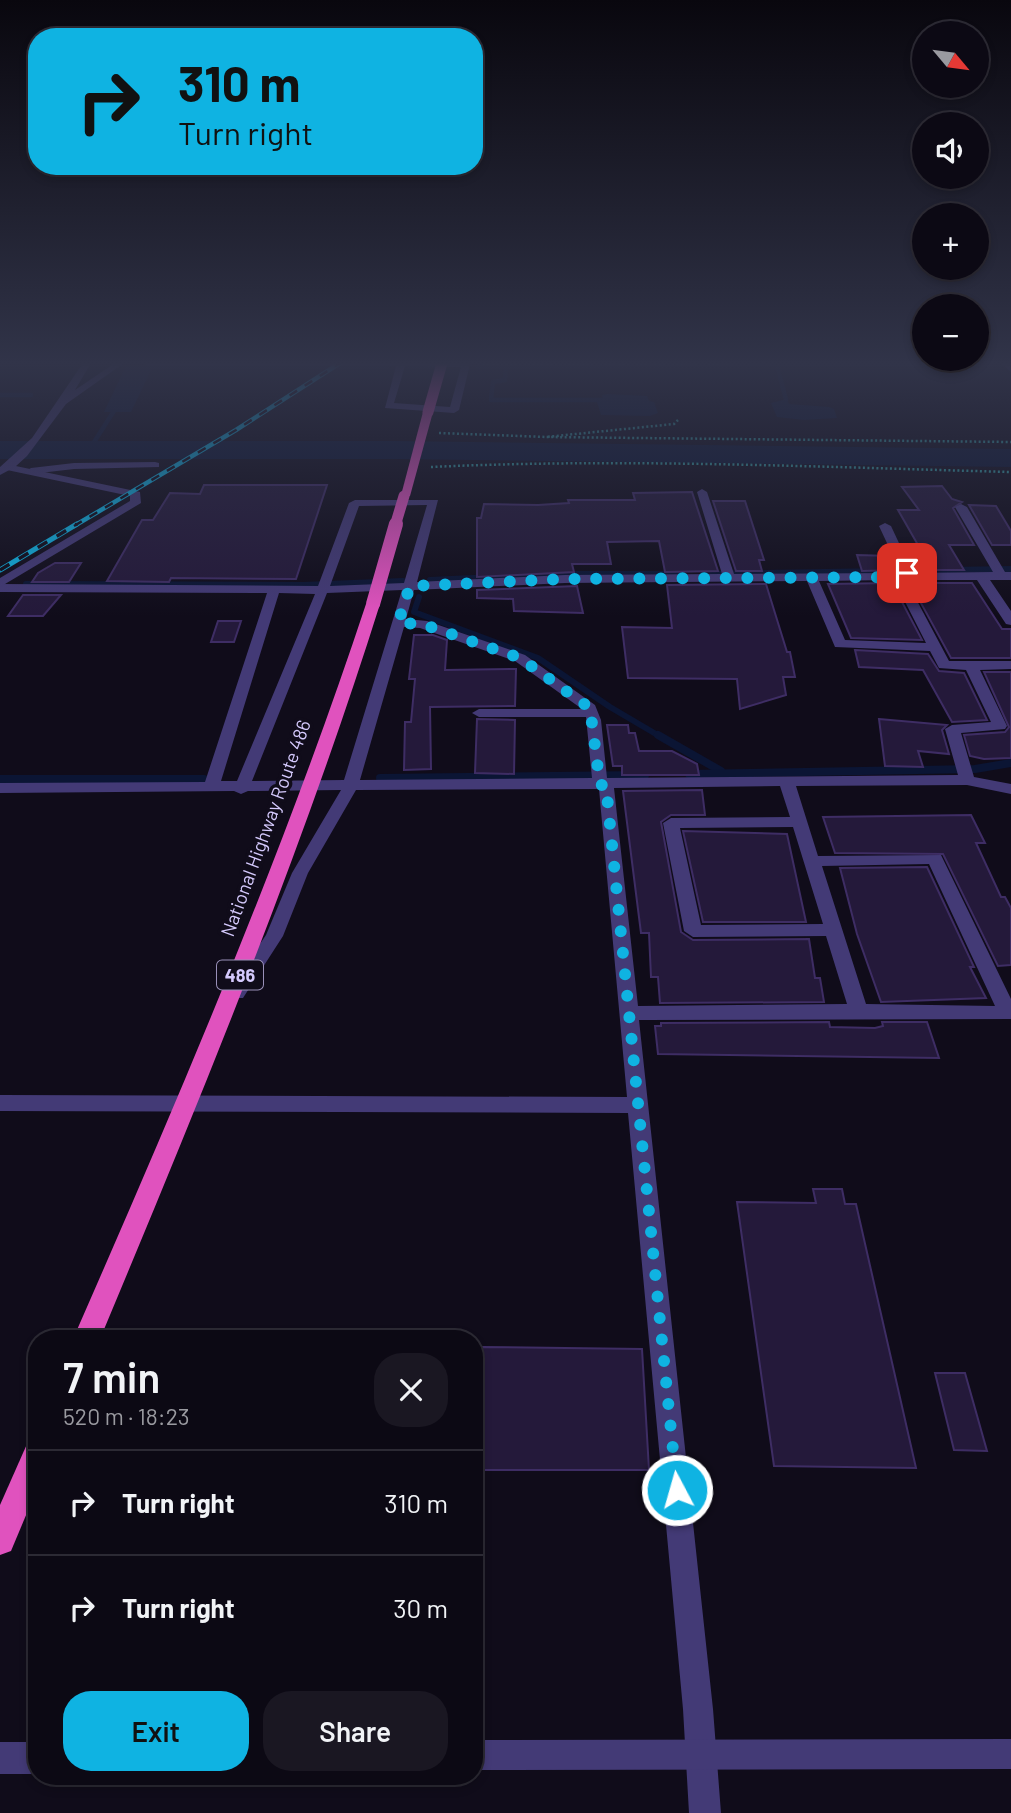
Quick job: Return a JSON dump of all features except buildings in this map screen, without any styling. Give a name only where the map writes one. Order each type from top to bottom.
[{"type":"highway","name":"National Highway Route 486","points":[[90,1330],[231,1000],[347,688],[404,496],[419,464],[420,448]]},
{"type":"highway","points":[[0,1540],[28,1475]]},
{"type":"street","points":[[0,585],[135,503],[136,494],[10,467],[26,448]]},
{"type":"street","points":[[31,471],[74,466],[155,464]]},
{"type":"street","points":[[702,492],[729,575]]},
{"type":"street","points":[[231,1000],[274,936],[300,873],[350,787],[435,502],[355,503],[297,658],[241,789]]},
{"type":"street","points":[[0,585],[274,590],[323,585],[410,586],[729,575],[981,576],[1002,573],[961,507]]},
{"type":"street","points":[[885,526],[934,647],[944,665],[1011,665]]},
{"type":"street","points":[[981,576],[1011,621]]},
{"type":"street","points":[[811,577],[840,644],[934,647]]},
{"type":"street","points":[[211,788],[274,590]]},
{"type":"street","points":[[398,623],[422,624],[520,658],[590,708],[629,1013],[705,1813]]},
{"type":"street","points":[[964,773],[951,729],[1006,726],[971,666]]},
{"type":"street","points":[[479,713],[591,713]]},
{"type":"street","points":[[0,788],[241,789],[601,781],[787,783],[964,773],[1011,789]]},
{"type":"street","points":[[787,783],[859,1011]]},
{"type":"street","points":[[800,822],[671,823],[693,931],[834,930]]},
{"type":"street","points":[[629,1013],[1008,1013],[935,859],[812,862]]},
{"type":"street","points":[[0,1103],[638,1105]]},
{"type":"street","points":[[483,1755],[1011,1754]]},
{"type":"street","points":[[0,1758],[28,1758]]},
{"type":"path","points":[[419,464],[693,465],[1011,472]]},
{"type":"waterway","points":[[0,450],[396,450],[1011,458]]},
{"type":"waterway","points":[[703,574],[1011,569]]},
{"type":"waterway","points":[[430,580],[560,574],[679,574]]},
{"type":"waterway","points":[[26,584],[303,585],[403,581]]},
{"type":"waterway","points":[[419,597],[414,612],[538,658],[610,707],[661,737]]},
{"type":"waterway","points":[[658,735],[721,771]]},
{"type":"waterway","points":[[689,774],[975,769],[1011,763]]},
{"type":"waterway","points":[[380,778],[645,775]]},
{"type":"waterway","points":[[0,779],[204,779]]},
{"type":"railway","points":[[74,526],[206,448]]},
{"type":"railway","points":[[0,570],[77,524]]},
{"type":"route","points":[[677,1490],[606,785],[600,785],[594,720],[590,708],[520,658],[422,624],[398,623],[410,586],[565,579],[909,577],[907,573]]}]
